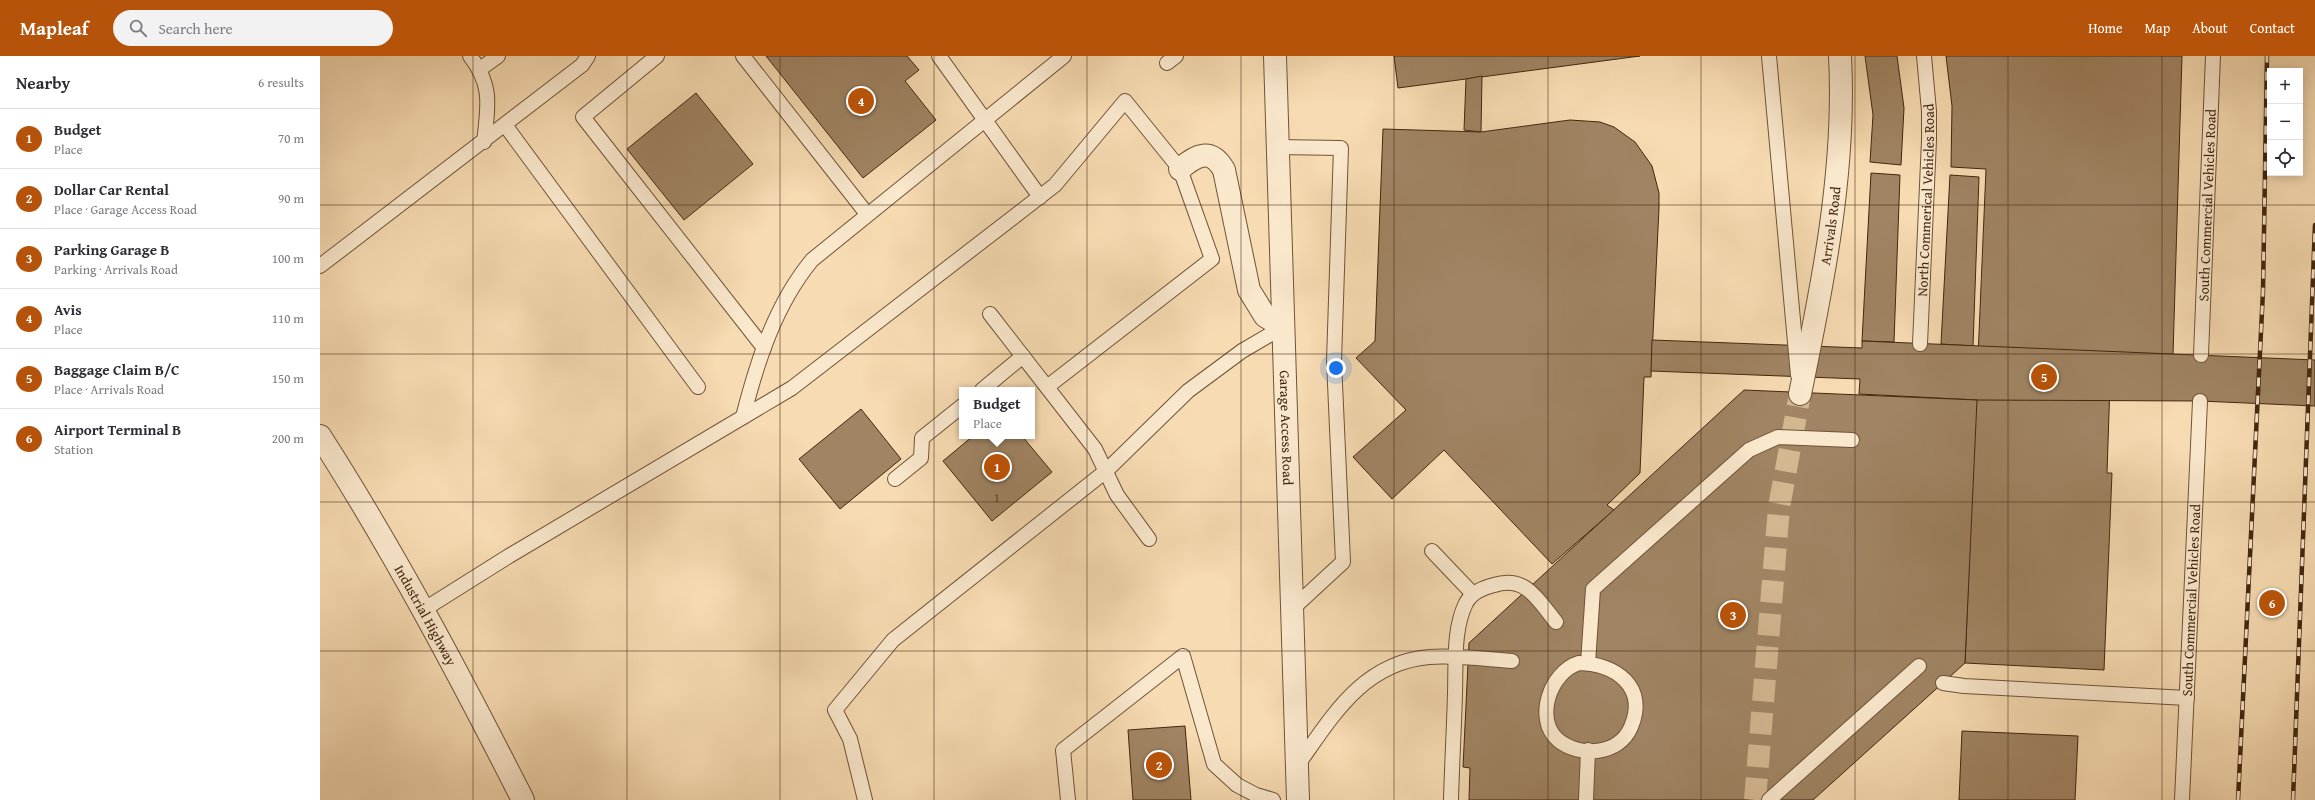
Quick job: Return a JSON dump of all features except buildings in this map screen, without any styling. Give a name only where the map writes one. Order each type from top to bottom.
[{"type":"street","name":"Garage Access Road","points":[[1275,56],[1282,327],[1298,800]]},
{"type":"street","name":"Arrivals Road","points":[[1800,394],[1822,284],[1831,225],[1840,141],[1840,56]]},
{"type":"street","points":[[1180,169],[1201,155],[1212,157],[1224,170],[1249,290],[1265,316],[1282,327]]},
{"type":"street","name":"Industrial Highway","points":[[320,436],[423,610],[478,711],[523,800]]},
{"type":"lane","points":[[470,56],[480,69],[488,92],[484,142]]},
{"type":"lane","points":[[480,69],[498,56]]},
{"type":"lane","points":[[320,266],[484,142],[582,65],[588,56]]},
{"type":"lane","points":[[658,56],[583,117],[764,348]]},
{"type":"lane","points":[[743,56],[867,214]]},
{"type":"lane","points":[[939,56],[986,119],[1040,197]]},
{"type":"lane","points":[[743,417],[756,368],[764,348],[779,311],[800,275],[828,245],[1064,56]]},
{"type":"lane","points":[[1769,56],[1800,394]]},
{"type":"lane","name":"North Commerical Vehicles Road","points":[[1920,344],[1929,140],[1929,111],[1924,56]]},
{"type":"lane","name":"South Commercial Vehicles Road","points":[[2201,355],[2213,56]]},
{"type":"lane","points":[[423,610],[509,556],[792,388],[1055,185],[1126,101],[1180,169],[1212,259],[1047,387]]},
{"type":"lane","points":[[505,125],[698,387]]},
{"type":"lane","points":[[1277,147],[1341,148],[1334,361],[1343,562],[1291,610]]},
{"type":"lane","points":[[990,314],[1095,449],[1117,495],[1149,539]]},
{"type":"lane","points":[[865,800],[850,739],[835,710],[893,640],[1106,471],[1188,391],[1242,351],[1282,327]]},
{"type":"lane","points":[[986,387],[1023,356]]},
{"type":"lane","name":"South Commercial Vehicles Road","points":[[2182,800],[2200,401]]},
{"type":"lane","points":[[895,479],[921,458],[922,438],[959,408]]},
{"type":"lane","points":[[1588,663],[1593,588],[1749,450],[1778,437],[1852,440]]},
{"type":"lane","points":[[1432,551],[1473,594]]},
{"type":"lane","points":[[1451,800],[1457,634],[1463,613],[1473,594],[1500,583],[1518,584],[1527,588],[1556,622]]},
{"type":"lane","points":[[1068,800],[1063,750],[1183,656],[1214,764],[1237,785],[1256,795],[1273,800]]},
{"type":"lane","points":[[1296,768],[1351,693],[1366,682],[1398,664],[1414,659],[1456,657],[1512,661]]},
{"type":"lane","points":[[1588,663],[1607,668],[1627,681],[1635,702],[1631,725],[1620,743],[1612,748],[1588,750],[1568,746],[1557,740],[1550,730],[1546,707],[1549,692],[1561,672],[1570,666],[1588,663]]},
{"type":"lane","points":[[1769,800],[1919,666]]},
{"type":"lane","points":[[1944,683],[1964,686],[2187,698]]},
{"type":"lane","points":[[1586,800],[1588,750]]},
{"type":"tunnel","points":[[1755,800],[1779,507],[1800,394]]},
{"type":"railway","points":[[2238,800],[2263,291],[2267,56]]},
{"type":"railway","points":[[2293,800],[2315,225]]},
{"type":"place","name":"Avis","points":[[861,101]]},
{"type":"place","name":"Baggage Claim B/C","points":[[2044,377]]},
{"type":"place","name":"Budget","points":[[997,467]]},
{"type":"place","name":"Airport Terminal B","points":[[2272,603]]},
{"type":"place","name":"Parking Garage B","points":[[1733,615]]},
{"type":"place","name":"Dollar Car Rental","points":[[1159,765]]}]
